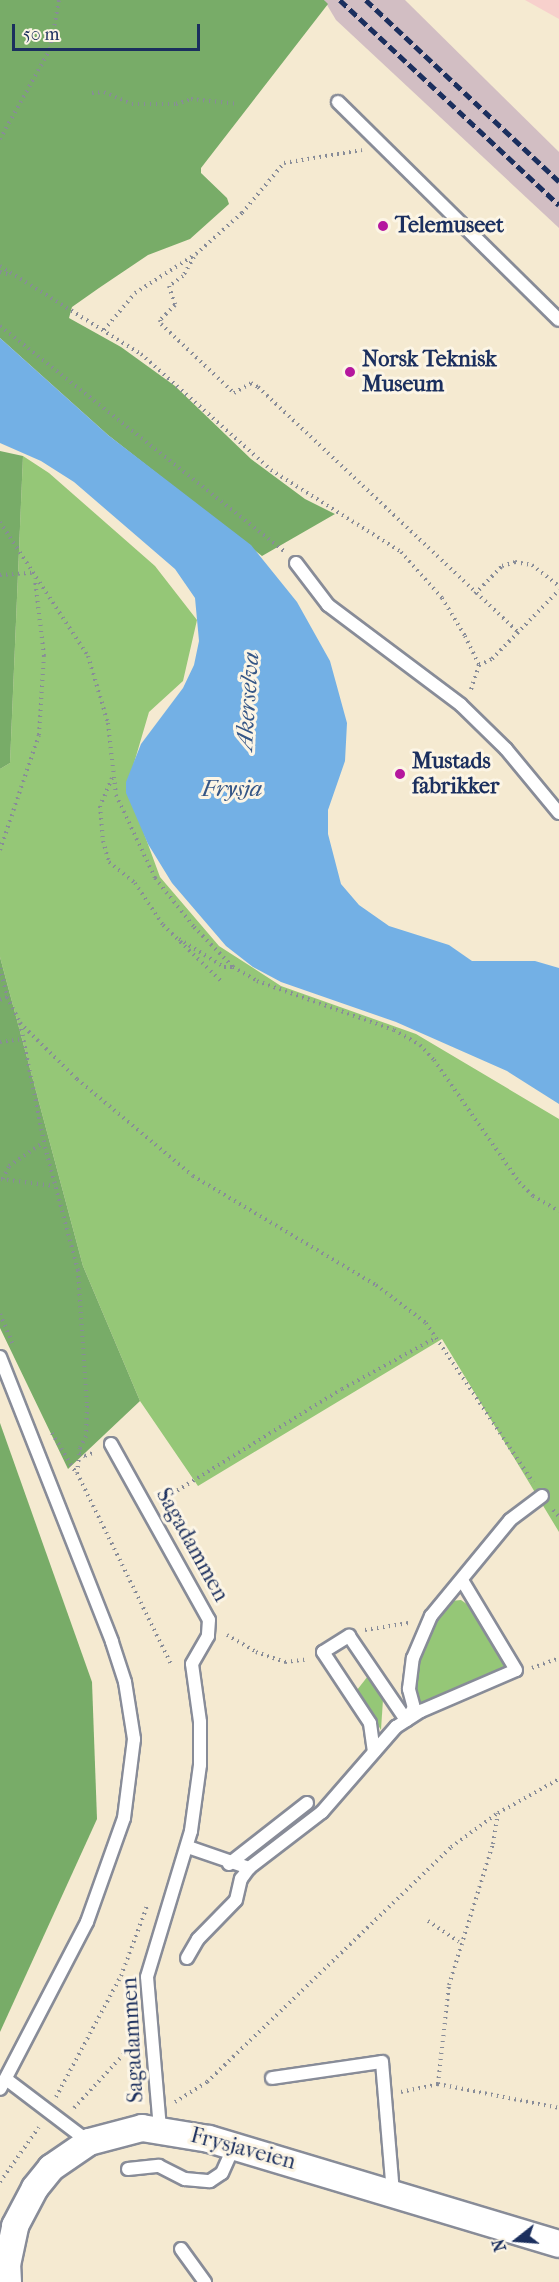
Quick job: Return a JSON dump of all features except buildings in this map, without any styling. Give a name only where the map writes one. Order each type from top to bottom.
[{"type":"street","name":"Frysjaveien","points":[[8,2282],[10,2248],[23,2207],[51,2168],[89,2142],[158,2117],[234,2146],[393,2192],[559,2244]]},
{"type":"lane","points":[[338,102],[559,320]]},
{"type":"lane","points":[[296,563],[328,605],[461,705],[506,749],[559,813]]},
{"type":"lane","points":[[0,1358],[112,1642],[125,1682],[135,1739],[124,1818],[87,1922],[3,2084],[49,2108],[89,2142]]},
{"type":"lane","name":"Sagadammen","points":[[111,1444],[206,1609],[210,1628],[192,1664],[200,1722],[200,1765],[188,1847],[151,1957],[149,2032],[158,2117]]},
{"type":"lane","points":[[187,1958],[198,1939],[236,1900],[249,1868],[322,1812],[374,1752],[406,1720],[414,1708],[409,1689],[413,1659],[427,1624],[440,1602],[462,1580],[510,1520],[542,1496]]},
{"type":"lane","points":[[406,1720],[516,1670],[462,1580]]},
{"type":"lane","points":[[374,1752],[370,1723],[323,1652],[349,1636],[406,1720]]},
{"type":"lane","points":[[229,1864],[306,1803]]},
{"type":"lane","points":[[188,1847],[229,1864],[249,1868]]},
{"type":"lane","points":[[272,2078],[382,2062],[387,2096],[393,2192]]},
{"type":"lane","points":[[128,2169],[159,2166],[185,2179],[210,2181],[222,2172],[234,2146]]},
{"type":"lane","points":[[181,2249],[205,2282]]},
{"type":"path","points":[[0,139],[50,49],[59,0]]},
{"type":"path","points":[[92,93],[104,92],[132,104],[176,104],[191,99],[239,104]]},
{"type":"path","points":[[104,330],[135,293],[196,254],[243,213],[284,163]]},
{"type":"path","points":[[196,254],[183,276],[169,286],[174,305],[160,320],[161,324],[234,393],[251,383],[258,387],[475,594],[518,632]]},
{"type":"path","points":[[0,266],[104,330],[177,384],[271,470],[401,552],[442,598],[479,665],[476,682],[461,705]]},
{"type":"path","points":[[0,272],[12,275]]},
{"type":"path","points":[[0,326],[262,531],[296,563]]},
{"type":"path","points":[[0,522],[33,575],[68,621],[92,665],[108,723],[112,777],[134,840],[154,878],[194,927],[233,967],[313,1004],[394,1030],[420,1045],[434,1060],[519,1182],[533,1196],[559,1211]]},
{"type":"path","points":[[475,594],[502,566],[515,562],[532,565],[559,588],[492,659],[479,665]]},
{"type":"path","points":[[0,575],[33,575]]},
{"type":"path","points":[[0,850],[39,735],[44,656],[33,575]]},
{"type":"path","points":[[112,777],[100,806],[106,853],[123,877],[135,883],[152,912],[223,983]]},
{"type":"path","points":[[176,937],[224,967],[233,967]]},
{"type":"path","points":[[0,968],[7,996],[20,1023],[44,1142],[78,1270],[84,1323],[86,1437],[80,1448],[77,1473],[174,1670]]},
{"type":"path","points":[[0,1000],[7,996]]},
{"type":"path","points":[[20,1023],[61,1065],[193,1176],[376,1285],[411,1309],[437,1337],[542,1496],[559,1517]]},
{"type":"path","points":[[0,1042],[22,1039]]},
{"type":"path","points":[[44,1142],[9,1166],[1,1179],[55,1186]]},
{"type":"path","points":[[176,1492],[332,1395],[437,1337]]},
{"type":"path","points":[[349,1636],[392,1624],[427,1624]]},
{"type":"path","points":[[210,1628],[243,1642],[256,1652],[285,1662],[303,1660],[323,1652]]},
{"type":"path","points":[[516,1670],[559,1658]]},
{"type":"path","points":[[158,2117],[174,2103],[207,2082],[406,1886],[498,1813],[559,1779]]},
{"type":"path","points":[[438,2084],[449,1985],[459,1942],[493,1844],[498,1813]]},
{"type":"path","points":[[0,2182],[32,2141],[121,1976],[151,1896]]},
{"type":"path","points":[[428,1921],[459,1942]]},
{"type":"path","points":[[63,2120],[124,2051],[149,2032]]},
{"type":"path","points":[[387,2096],[438,2084],[559,2108]]},
{"type":"shaded area","points":[[324,0],[405,0],[559,152],[559,228],[336,20]]},
{"type":"shaded area","points":[[525,0],[559,0],[559,19]]},
{"type":"green space","points":[[0,0],[324,0],[328,4],[201,168],[201,173],[227,198],[229,204],[190,239],[148,255],[72,307],[69,318],[121,347],[175,386],[251,459],[305,499],[335,514],[262,556],[108,435],[0,338]]},
{"type":"green space","points":[[0,451],[23,456],[10,763],[0,769]]},
{"type":"green space","points":[[23,456],[49,473],[155,566],[197,620],[183,681],[149,712],[127,787],[160,877],[219,946],[281,986],[416,1034],[559,1119],[559,1532],[442,1339],[198,1486],[140,1401],[83,1266],[0,957],[0,769],[10,763]]},
{"type":"green space","points":[[0,957],[83,1266],[140,1401],[68,1469],[0,1328]]},
{"type":"green space","points":[[0,1423],[92,1682],[97,1819],[0,2032]]},
{"type":"green space","points":[[461,1600],[471,1607],[503,1658],[504,1668],[498,1675],[418,1705],[416,1674],[424,1647],[442,1610],[451,1601]]},
{"type":"green space","points":[[368,1676],[383,1699],[381,1730],[357,1690]]},
{"type":"water","name":"Frysja","points":[[0,338],[108,435],[251,545],[297,602],[330,661],[347,723],[345,761],[328,810],[328,834],[341,884],[359,905],[389,926],[449,945],[472,961],[535,961],[559,968],[559,1104],[507,1071],[396,1022],[281,982],[253,967],[226,946],[172,883],[148,844],[126,793],[126,782],[141,744],[183,688],[194,665],[199,641],[195,598],[175,569],[74,482],[41,461],[0,443]]},
{"type":"railway","points":[[340,0],[559,205]]},
{"type":"railway","points":[[366,0],[559,181]]},
{"type":"place","name":"Telemuseet","points":[[383,226]]},
{"type":"place","name":"Norsk Teknisk Museum","points":[[350,372]]},
{"type":"place","name":"Mustads fabrikker","points":[[400,774]]},
{"type":"water label","name":"Akerselva","points":[[248,701]]}]
